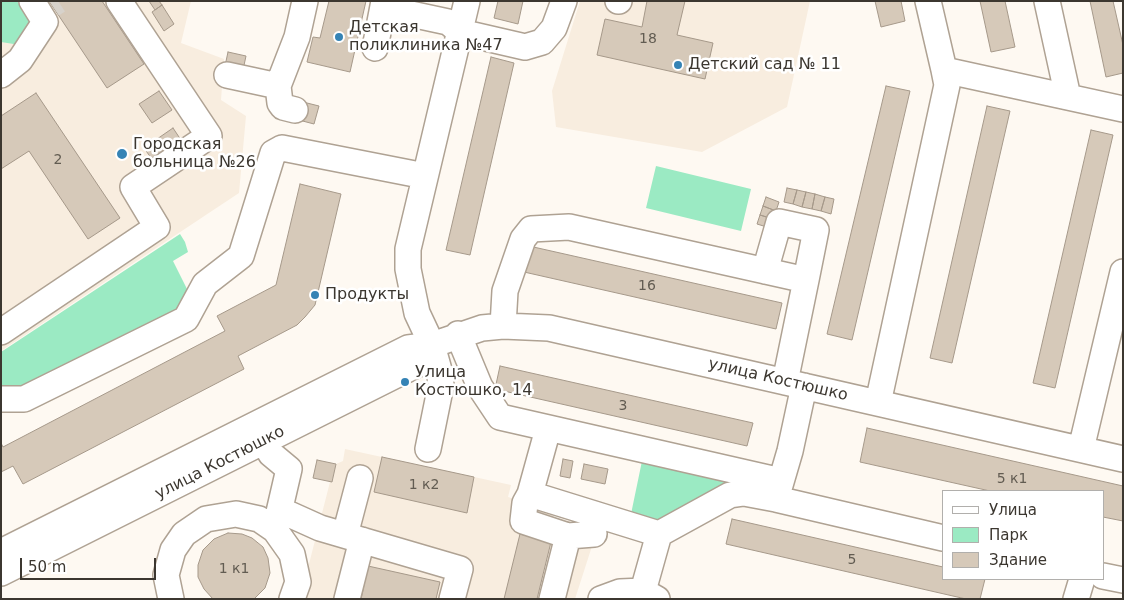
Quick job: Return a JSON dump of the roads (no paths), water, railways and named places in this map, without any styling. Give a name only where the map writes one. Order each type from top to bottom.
[{"type":"street","points":[[1,332],[157,227],[133,187],[210,136],[119,1]]},
{"type":"street","points":[[295,110],[283,107],[280,103],[278,86],[296,37],[305,1]]},
{"type":"street","points":[[428,449],[441,385],[432,345],[416,313],[408,269],[408,249],[467,1]]},
{"type":"street","points":[[375,48],[383,5],[448,22],[460,32],[525,47],[542,42],[554,28],[564,1]]},
{"type":"street","points":[[878,403],[948,85],[928,1]]},
{"type":"street","points":[[1047,1],[1068,97]]},
{"type":"street","points":[[1,75],[20,60],[45,22],[41,7]]},
{"type":"street","points":[[944,70],[1123,108]]},
{"type":"street","points":[[227,74],[278,86]]},
{"type":"street","points":[[1,399],[24,399],[186,319],[205,284],[241,256],[273,153],[282,148],[425,176]]},
{"type":"street","points":[[765,271],[779,222],[816,230],[806,280],[790,451],[779,490]]},
{"type":"street","points":[[503,326],[505,291],[523,239],[531,229],[569,227],[806,280]]},
{"type":"street","points":[[1081,449],[1123,272]]},
{"type":"street","name":"улица Костюшко","points":[[1,573],[258,433],[408,348],[432,345],[458,334],[503,326],[549,328],[1123,459]]},
{"type":"street","points":[[458,334],[480,387],[500,417],[779,490],[942,538]]},
{"type":"street","points":[[548,429],[530,494],[525,503],[523,521],[568,536],[594,534]]},
{"type":"street","points":[[258,433],[271,454],[289,469],[277,520],[292,554],[298,582],[292,599]]},
{"type":"street","name":"улица Костюшко","points":[[1,552],[258,433]]},
{"type":"street","points":[[346,599],[360,478]]},
{"type":"street","points":[[530,494],[659,534],[730,495],[779,490]]},
{"type":"street","points":[[171,599],[166,575],[173,550],[184,534],[206,519],[236,514],[320,528],[460,569],[452,599]]},
{"type":"street","points":[[601,599],[620,592],[650,595],[659,534]]},
{"type":"street","points":[[552,599],[568,536]]},
{"type":"street","points":[[1104,576],[1123,580]]},
{"type":"street","points":[[1076,599],[1082,580]]},
{"type":"tunnel","points":[[52,5],[58,1]]},
{"type":"place","name":"Детская поликлиника №47","points":[[339,37]]},
{"type":"place","name":"Детский сад № 11","points":[[678,65]]},
{"type":"place","name":"Городская больница №26","points":[[122,154]]},
{"type":"place","name":"Продукты","points":[[315,295]]},
{"type":"place","name":"Улица Костюшко, 14","points":[[405,382]]}]
